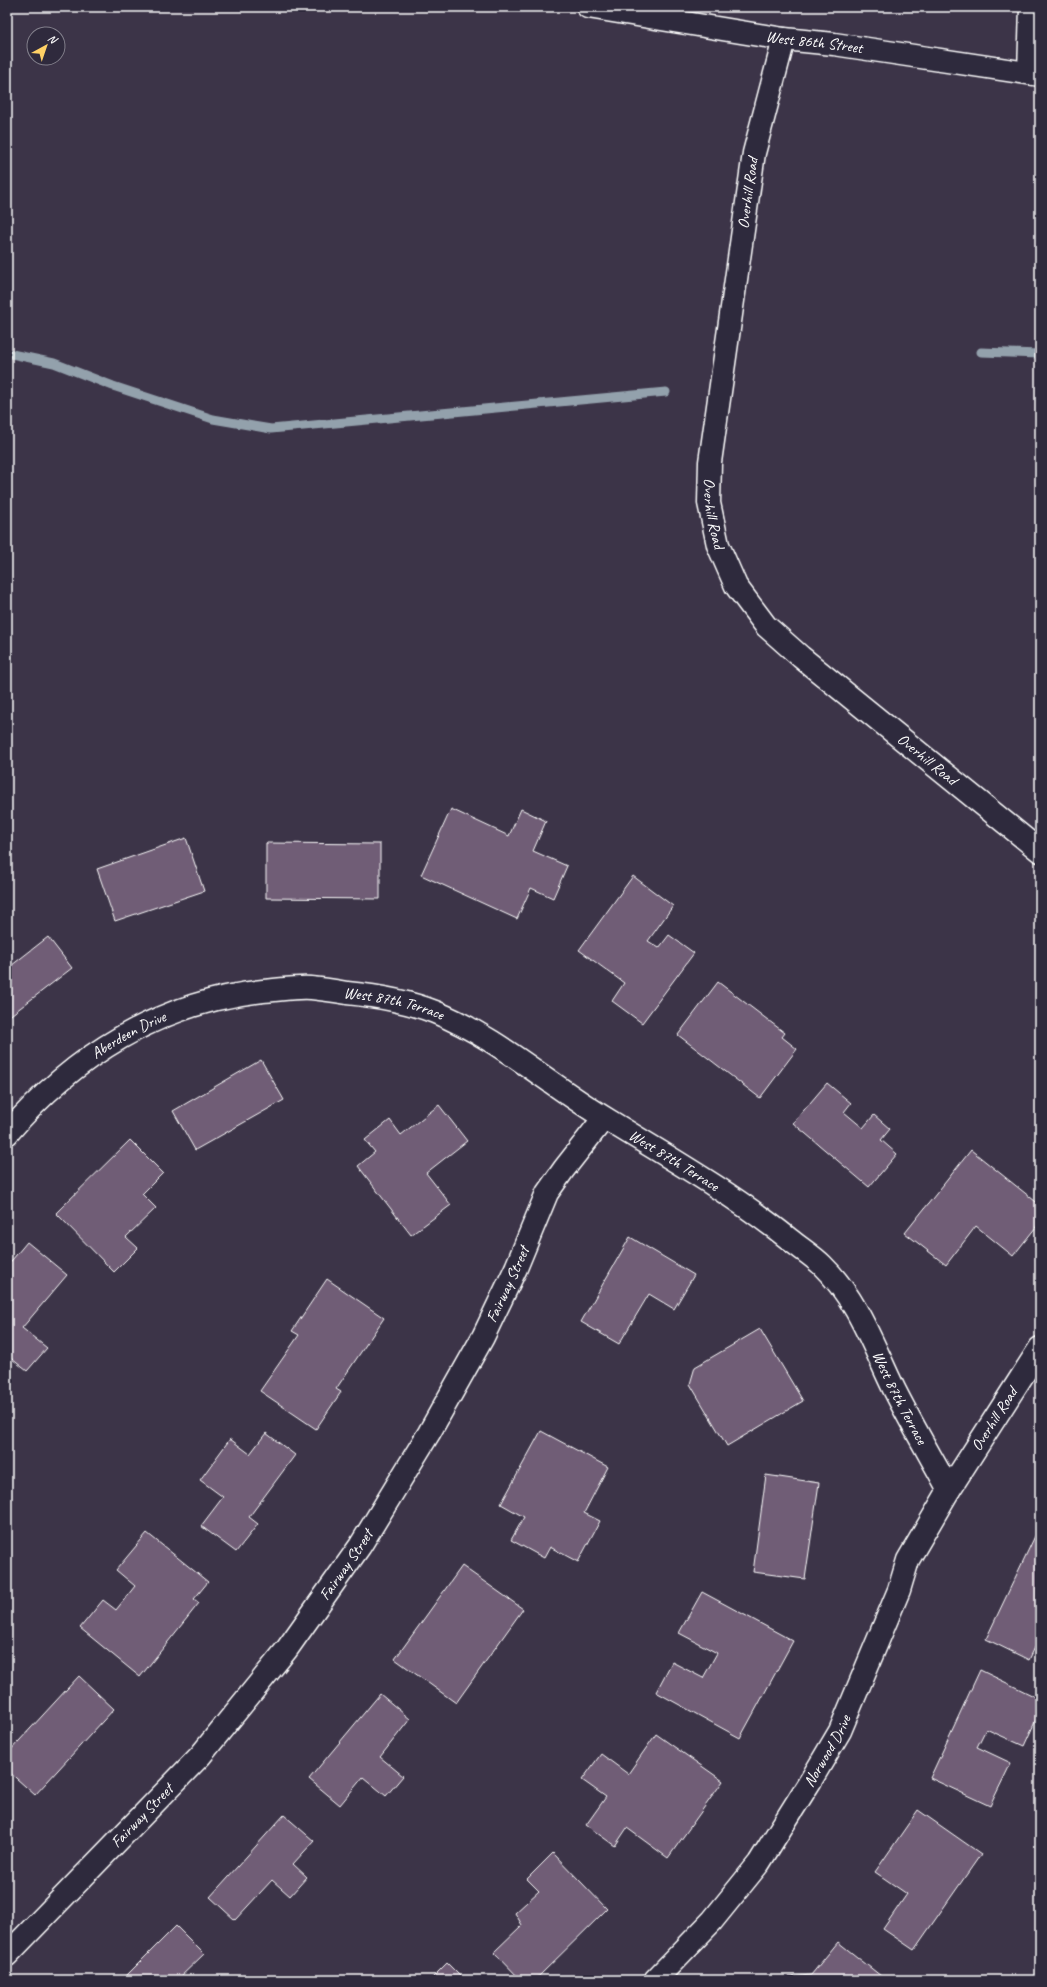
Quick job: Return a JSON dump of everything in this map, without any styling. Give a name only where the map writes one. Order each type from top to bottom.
[{"type":"street","name":"West 86th Street","points":[[588,7],[784,39],[834,44],[1035,74]]},
{"type":"street","points":[[1031,7],[1035,74]]},
{"type":"street","name":"Overhill Road","points":[[784,39],[754,153],[710,462],[709,503],[718,545],[736,586],[766,626],[801,657],[1040,851]]},
{"type":"street","name":"West 87th Terrace","points":[[279,990],[309,988],[383,997],[433,1011],[479,1033],[604,1118],[665,1154],[764,1219],[822,1265],[854,1304],[877,1348],[894,1388],[949,1490]]},
{"type":"street","name":"Aberdeen Drive","points":[[7,1134],[22,1116],[71,1072],[133,1029],[194,1004],[246,993],[279,990]]},
{"type":"street","name":"Fairway Street","points":[[7,1955],[200,1756],[291,1643],[360,1546],[429,1433],[483,1337],[516,1268],[547,1193],[604,1118]]},
{"type":"street","name":"Overhill Road","points":[[949,1490],[1040,1348]]},
{"type":"street","name":"Norwood Drive","points":[[655,1980],[712,1920],[759,1863],[812,1780],[840,1731],[899,1590],[908,1560],[949,1490]]},
{"type":"building","points":[[451,809],[509,836],[521,809],[546,821],[533,851],[567,866],[553,898],[531,888],[517,919],[421,875]]},
{"type":"building","points":[[186,838],[204,891],[115,921],[97,869]]},
{"type":"building","points":[[266,843],[380,844],[380,899],[266,898]]},
{"type":"building","points":[[633,876],[673,906],[648,941],[659,948],[669,935],[694,953],[642,1023],[612,1001],[624,983],[579,950]]},
{"type":"building","points":[[48,937],[72,968],[7,1018],[7,969]]},
{"type":"building","points":[[718,982],[785,1033],[782,1037],[797,1049],[760,1098],[678,1035]]},
{"type":"building","points":[[261,1060],[284,1100],[195,1150],[173,1111]]},
{"type":"building","points":[[827,1083],[851,1103],[844,1112],[863,1128],[874,1115],[890,1129],[881,1140],[897,1154],[869,1187],[793,1123]]},
{"type":"building","points":[[439,1105],[467,1141],[426,1173],[451,1205],[411,1235],[358,1166],[375,1152],[365,1140],[390,1120],[401,1135]]},
{"type":"building","points":[[130,1140],[163,1173],[142,1194],[156,1208],[126,1237],[138,1248],[114,1272],[56,1213]]},
{"type":"building","points":[[971,1150],[1040,1205],[1040,1222],[1013,1256],[976,1226],[946,1265],[905,1233]]},
{"type":"building","points":[[630,1237],[694,1275],[674,1309],[649,1294],[619,1344],[581,1322]]},
{"type":"building","points":[[27,1242],[67,1275],[22,1328],[47,1348],[27,1371],[7,1355],[7,1266]]},
{"type":"building","points":[[327,1279],[384,1318],[336,1389],[341,1392],[316,1429],[260,1391],[299,1335],[292,1331]]},
{"type":"building","points":[[760,1329],[803,1401],[727,1446],[690,1384],[695,1367]]},
{"type":"building","points":[[541,1431],[608,1467],[584,1513],[600,1521],[578,1562],[550,1547],[544,1558],[511,1540],[524,1517],[501,1504]]},
{"type":"building","points":[[266,1433],[295,1455],[249,1517],[258,1524],[236,1552],[201,1526],[223,1497],[200,1480],[230,1439],[250,1454]]},
{"type":"building","points":[[766,1475],[819,1483],[805,1579],[753,1572]]},
{"type":"building","points":[[147,1533],[208,1582],[194,1599],[199,1603],[140,1677],[80,1628],[103,1600],[116,1610],[135,1586],[116,1570]]},
{"type":"building","points":[[1036,1534],[1040,1536],[1040,1637],[1029,1660],[986,1639]]},
{"type":"building","points":[[462,1566],[523,1609],[456,1703],[395,1659]]},
{"type":"building","points":[[702,1592],[793,1641],[740,1738],[656,1692],[672,1662],[703,1678],[717,1653],[679,1633]]},
{"type":"building","points":[[980,1670],[1040,1699],[1040,1711],[1024,1746],[986,1729],[977,1747],[1011,1763],[990,1806],[930,1778]]},
{"type":"building","points":[[79,1676],[114,1709],[35,1795],[7,1770],[7,1754]]},
{"type":"building","points":[[380,1694],[410,1719],[380,1757],[403,1776],[386,1796],[363,1777],[340,1805],[309,1779]]},
{"type":"building","points":[[656,1734],[723,1781],[668,1858],[627,1828],[615,1846],[586,1825],[606,1797],[582,1780],[601,1754],[628,1774]]},
{"type":"building","points":[[918,1810],[981,1854],[914,1950],[883,1929],[907,1894],[875,1872]]},
{"type":"building","points":[[284,1815],[314,1841],[293,1864],[307,1877],[290,1896],[272,1880],[235,1920],[210,1897]]},
{"type":"building","points":[[553,1853],[607,1909],[535,1980],[521,1980],[494,1952],[522,1925],[515,1913],[539,1891],[527,1879]]},
{"type":"building","points":[[176,1926],[204,1954],[177,1980],[122,1980]]},
{"type":"building","points":[[838,1942],[886,1980],[787,1980],[789,1977],[811,1975]]},
{"type":"building","points":[[447,1963],[464,1980],[430,1980]]},
{"type":"waterway","points":[[981,352],[1040,354]]},
{"type":"waterway","points":[[7,353],[54,363],[113,386],[213,419],[271,429],[666,392]]}]
